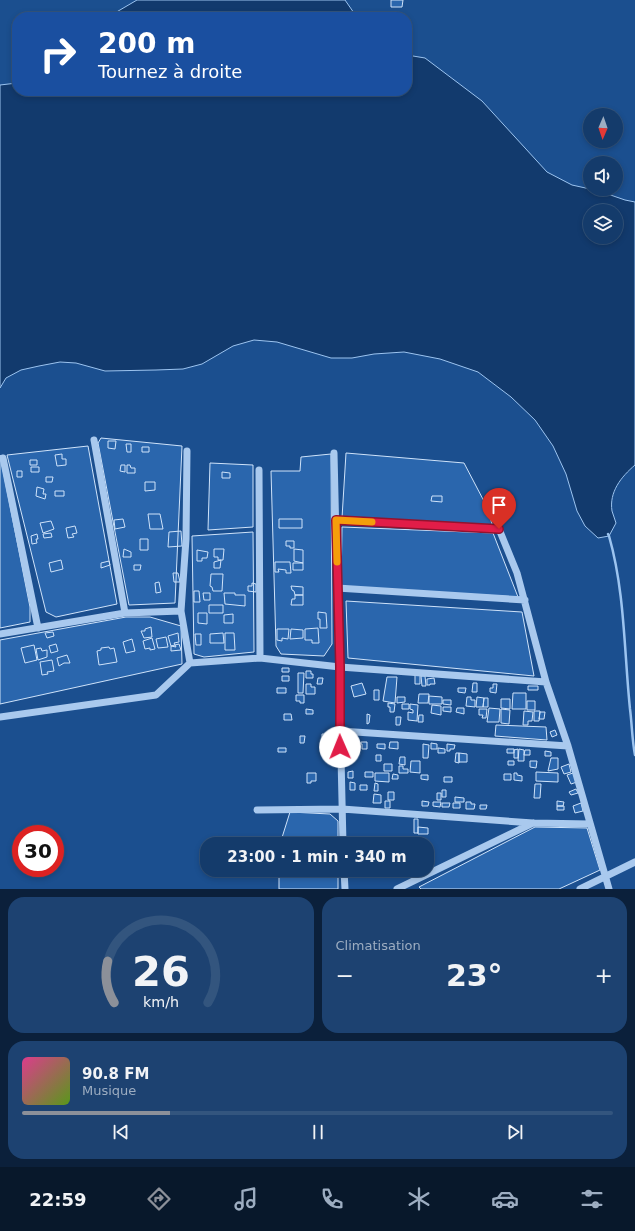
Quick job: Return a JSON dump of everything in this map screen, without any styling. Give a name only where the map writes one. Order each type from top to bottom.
[{"type":"street","points":[[94,440],[125,613]]},
{"type":"street","points":[[187,451],[186,539],[181,611],[190,663]]},
{"type":"street","points":[[334,453],[343,837]]},
{"type":"street","points":[[3,458],[38,628]]},
{"type":"street","points":[[259,470],[260,658]]},
{"type":"street","points":[[336,520],[499,529],[517,573],[546,682],[568,746],[609,889]]},
{"type":"street","points":[[337,588],[525,600]]},
{"type":"street","points":[[0,634],[125,613],[181,611]]},
{"type":"street","points":[[0,717],[156,695],[190,663],[260,658],[340,667],[546,682]]},
{"type":"street","points":[[340,732],[568,746]]},
{"type":"street","points":[[257,810],[342,810],[533,823],[590,824]]},
{"type":"street","points":[[397,889],[533,823]]},
{"type":"street","points":[[580,889],[635,862]]},
{"type":"street","points":[[344,877],[345,889]]},
{"type":"water","points":[[137,0],[345,0],[353,12],[117,12]]},
{"type":"water","points":[[412,56],[425,58],[482,101],[547,172],[572,185],[583,187],[583,196],[613,196],[635,202],[635,465],[625,475],[614,491],[612,497],[612,511],[616,523],[609,536],[598,538],[585,526],[577,511],[566,474],[553,446],[535,420],[511,397],[478,372],[440,359],[404,352],[374,354],[352,358],[331,358],[277,342],[254,340],[233,346],[202,364],[183,369],[105,371],[76,363],[60,362],[21,370],[6,378],[0,388],[0,85],[12,84],[12,96],[412,96]]},
{"type":"building","points":[[391,0],[403,0],[402,7],[391,7]]},
{"type":"building","points":[[101,438],[182,446],[175,603],[129,605],[98,443]]},
{"type":"building","points":[[108,441],[116,441],[115,449],[108,448]]},
{"type":"building","points":[[126,444],[131,444],[131,452],[127,452]]},
{"type":"building","points":[[88,446],[117,604],[56,617],[46,612],[7,455]]},
{"type":"building","points":[[142,447],[149,447],[149,452],[142,452]]},
{"type":"building","points":[[346,453],[464,463],[486,505],[493,527],[342,518]]},
{"type":"building","points":[[62,454],[62,459],[66,459],[66,465],[57,466],[55,455]]},
{"type":"building","points":[[331,454],[332,644],[324,656],[281,654],[276,646],[271,471],[300,471],[301,457]]},
{"type":"building","points":[[0,455],[30,607],[30,622],[0,628]]},
{"type":"building","points":[[30,460],[37,460],[37,465],[30,465]]},
{"type":"building","points":[[210,463],[253,465],[253,527],[208,530]]},
{"type":"building","points":[[121,465],[125,465],[125,472],[120,471]]},
{"type":"building","points":[[127,465],[130,465],[131,468],[135,468],[135,473],[127,473]]},
{"type":"building","points":[[31,467],[39,467],[39,472],[31,472]]},
{"type":"building","points":[[17,471],[22,471],[22,477],[17,477]]},
{"type":"building","points":[[222,472],[230,473],[230,478],[222,478]]},
{"type":"building","points":[[46,477],[53,477],[52,482],[46,482]]},
{"type":"building","points":[[145,482],[155,482],[155,490],[145,491]]},
{"type":"building","points":[[37,487],[44,489],[43,494],[46,494],[45,499],[36,496]]},
{"type":"building","points":[[55,491],[64,491],[64,496],[55,496]]},
{"type":"building","points":[[432,496],[442,496],[442,502],[431,501]]},
{"type":"building","points":[[148,514],[160,514],[163,529],[150,529]]},
{"type":"building","points":[[123,519],[125,527],[115,529],[114,520]]},
{"type":"building","points":[[279,519],[302,519],[302,528],[279,528]]},
{"type":"building","points":[[51,521],[54,529],[43,533],[40,523]]},
{"type":"building","points":[[75,526],[77,533],[72,534],[74,537],[68,538],[66,528]]},
{"type":"building","points":[[342,527],[493,533],[518,597],[341,587]]},
{"type":"building","points":[[181,531],[182,546],[168,547],[169,532]]},
{"type":"building","points":[[253,532],[254,652],[204,657],[194,654],[192,536]]},
{"type":"building","points":[[51,533],[52,537],[44,538],[43,534]]},
{"type":"building","points":[[37,534],[37,543],[32,544],[31,536]]},
{"type":"building","points":[[140,539],[148,539],[148,550],[140,550]]},
{"type":"building","points":[[286,541],[294,541],[294,548],[286,546]]},
{"type":"building","points":[[124,549],[131,552],[131,557],[123,557]]},
{"type":"building","points":[[214,549],[224,549],[223,560],[218,560],[218,557],[214,557]]},
{"type":"building","points":[[294,549],[303,550],[303,563],[294,561]]},
{"type":"building","points":[[197,550],[208,552],[207,558],[202,558],[202,561],[197,561]]},
{"type":"building","points":[[61,560],[63,569],[51,572],[49,563]]},
{"type":"building","points":[[221,560],[220,568],[214,568],[214,562]]},
{"type":"building","points":[[109,561],[110,565],[101,568],[101,563]]},
{"type":"building","points":[[275,562],[290,562],[291,573],[286,573],[286,570],[278,569],[279,572],[275,572]]},
{"type":"building","points":[[293,563],[303,563],[303,570],[293,570]]},
{"type":"building","points":[[134,565],[141,565],[140,570],[134,570]]},
{"type":"building","points":[[173,573],[178,573],[180,582],[174,582]]},
{"type":"building","points":[[211,574],[223,574],[222,591],[213,591],[212,587],[210,586]]},
{"type":"building","points":[[159,582],[161,592],[156,593],[155,583]]},
{"type":"building","points":[[252,583],[256,584],[256,592],[248,591],[248,586],[252,586]]},
{"type":"building","points":[[291,586],[303,587],[303,595],[295,595]]},
{"type":"building","points":[[194,591],[199,591],[200,602],[194,602]]},
{"type":"building","points":[[203,593],[210,593],[210,600],[204,600]]},
{"type":"building","points":[[224,593],[245,595],[245,606],[225,604]]},
{"type":"building","points":[[295,595],[303,595],[303,605],[291,605],[292,599],[295,599]]},
{"type":"building","points":[[346,601],[522,612],[534,676],[348,658]]},
{"type":"building","points":[[209,605],[223,605],[223,613],[209,613]]},
{"type":"building","points":[[318,612],[326,613],[327,628],[320,628]]},
{"type":"building","points":[[198,613],[207,613],[207,624],[198,623]]},
{"type":"building","points":[[233,614],[233,623],[224,623],[224,615]]},
{"type":"building","points":[[126,617],[150,617],[181,626],[182,664],[0,704],[0,640]]},
{"type":"building","points":[[151,627],[152,637],[144,638],[141,631],[145,631],[145,629]]},
{"type":"building","points":[[318,628],[319,643],[312,643],[312,640],[305,640],[305,629]]},
{"type":"building","points":[[277,629],[289,629],[288,639],[282,638],[282,641],[277,640]]},
{"type":"building","points":[[291,629],[303,630],[303,638],[290,639]]},
{"type":"building","points":[[53,632],[54,636],[47,638],[45,633]]},
{"type":"building","points":[[178,633],[179,642],[174,643],[175,645],[171,646],[168,636]]},
{"type":"building","points":[[223,633],[224,643],[210,643],[210,634]]},
{"type":"building","points":[[225,633],[234,633],[235,650],[225,650]]},
{"type":"building","points":[[195,634],[201,634],[201,645],[196,645]]},
{"type":"building","points":[[166,637],[168,647],[158,648],[156,639]]},
{"type":"building","points":[[152,638],[155,649],[145,649],[143,641]]},
{"type":"building","points":[[132,639],[135,651],[126,653],[123,642]]},
{"type":"building","points":[[56,644],[58,651],[51,653],[49,646]]},
{"type":"building","points":[[179,644],[181,650],[171,651],[171,646],[176,647],[175,645]]},
{"type":"building","points":[[34,645],[37,660],[25,663],[21,648]]},
{"type":"building","points":[[109,647],[110,649],[114,648],[117,662],[99,665],[97,651],[101,650],[101,648]]},
{"type":"building","points":[[41,648],[42,651],[47,650],[47,657],[38,660],[36,649]]},
{"type":"building","points":[[67,655],[70,663],[64,663],[59,666],[57,658]]},
{"type":"building","points":[[52,660],[54,671],[47,672],[48,674],[42,675],[40,662]]},
{"type":"building","points":[[282,668],[289,668],[289,672],[282,672]]},
{"type":"building","points":[[306,671],[311,671],[313,678],[306,678]]},
{"type":"building","points":[[298,673],[304,673],[303,693],[298,693]]},
{"type":"building","points":[[415,673],[420,673],[420,684],[415,684]]},
{"type":"building","points":[[282,676],[289,676],[289,681],[282,681]]},
{"type":"building","points":[[421,676],[425,676],[426,686],[422,686]]},
{"type":"building","points":[[387,677],[397,677],[395,703],[383,701]]},
{"type":"building","points":[[318,678],[323,678],[322,684],[317,684]]},
{"type":"building","points":[[434,678],[435,684],[427,685],[427,679]]},
{"type":"building","points":[[362,683],[366,694],[354,697],[351,686]]},
{"type":"building","points":[[473,683],[477,683],[477,692],[472,692]]},
{"type":"building","points":[[306,684],[311,684],[311,687],[315,687],[315,694],[306,694]]},
{"type":"building","points":[[493,684],[497,684],[496,693],[490,692],[490,688],[493,688]]},
{"type":"building","points":[[528,686],[538,686],[538,690],[528,690]]},
{"type":"building","points":[[277,688],[286,688],[286,693],[277,693]]},
{"type":"building","points":[[458,688],[466,688],[465,693],[458,692]]},
{"type":"building","points":[[374,690],[379,690],[379,700],[374,700]]},
{"type":"building","points":[[513,693],[526,693],[526,709],[512,709]]},
{"type":"building","points":[[419,694],[429,694],[428,703],[418,703]]},
{"type":"building","points":[[296,695],[304,695],[304,703],[296,701]]},
{"type":"building","points":[[429,696],[442,697],[442,704],[429,704]]},
{"type":"building","points":[[397,697],[405,697],[405,702],[397,703]]},
{"type":"building","points":[[467,697],[471,697],[471,700],[475,700],[475,707],[466,706]]},
{"type":"building","points":[[477,697],[484,698],[483,707],[476,707]]},
{"type":"building","points":[[484,698],[488,698],[488,707],[483,707]]},
{"type":"building","points":[[501,699],[510,699],[510,709],[501,708]]},
{"type":"building","points":[[443,700],[451,700],[451,705],[443,704]]},
{"type":"building","points":[[527,701],[535,701],[535,710],[527,710]]},
{"type":"building","points":[[388,703],[395,704],[394,712],[390,712]]},
{"type":"building","points":[[402,704],[409,704],[409,709],[402,709]]},
{"type":"building","points":[[410,704],[418,705],[417,721],[408,720],[408,712],[413,713],[413,710],[410,709]]},
{"type":"building","points":[[432,705],[441,706],[441,715],[431,713]]},
{"type":"building","points":[[443,707],[451,707],[451,712],[443,711]]},
{"type":"building","points":[[457,708],[464,708],[464,714],[456,712]]},
{"type":"building","points":[[489,708],[500,709],[499,722],[487,722]]},
{"type":"building","points":[[306,709],[313,710],[313,714],[306,714]]},
{"type":"building","points":[[479,709],[487,709],[486,718],[482,718],[483,715],[479,715]]},
{"type":"building","points":[[501,709],[510,710],[509,724],[501,723]]},
{"type":"building","points":[[524,711],[533,712],[532,721],[528,721],[528,725],[523,725]]},
{"type":"building","points":[[534,711],[540,711],[539,721],[534,721]]},
{"type":"building","points":[[540,712],[545,712],[544,719],[539,719]]},
{"type":"building","points":[[284,714],[291,714],[292,720],[284,720]]},
{"type":"building","points":[[367,714],[370,715],[369,723],[367,724]]},
{"type":"building","points":[[419,715],[423,715],[423,722],[418,722]]},
{"type":"building","points":[[396,717],[401,717],[400,725],[396,725]]},
{"type":"building","points":[[496,725],[546,727],[547,740],[495,736]]},
{"type":"building","points":[[555,730],[557,735],[552,737],[550,732]]},
{"type":"building","points":[[322,734],[331,734],[331,739],[322,739]]},
{"type":"building","points":[[300,736],[305,736],[304,743],[300,743]]},
{"type":"building","points":[[361,742],[367,742],[367,749],[362,749]]},
{"type":"building","points":[[390,742],[398,742],[398,749],[389,748]]},
{"type":"building","points":[[431,743],[437,744],[437,749],[431,749]]},
{"type":"building","points":[[377,744],[385,744],[385,749],[377,748]]},
{"type":"building","points":[[423,744],[429,745],[428,758],[423,758]]},
{"type":"building","points":[[447,744],[455,745],[454,749],[447,751]]},
{"type":"building","points":[[331,747],[335,747],[335,753],[326,753],[326,749],[331,749]]},
{"type":"building","points":[[348,747],[353,747],[353,754],[348,754]]},
{"type":"building","points":[[278,748],[286,748],[286,752],[278,752]]},
{"type":"building","points":[[438,748],[445,749],[445,753],[438,753]]},
{"type":"building","points":[[507,749],[514,749],[514,753],[507,753]]},
{"type":"building","points":[[518,749],[518,758],[514,758],[514,750]]},
{"type":"building","points":[[519,749],[524,750],[524,761],[518,761]]},
{"type":"building","points":[[525,750],[530,750],[530,755],[524,755]]},
{"type":"building","points":[[545,751],[551,752],[551,756],[545,756]]},
{"type":"building","points":[[456,753],[459,753],[459,763],[455,762]]},
{"type":"building","points":[[459,753],[467,754],[467,762],[459,762]]},
{"type":"building","points":[[376,755],[381,755],[381,761],[376,761]]},
{"type":"building","points":[[400,757],[405,757],[405,765],[399,764]]},
{"type":"building","points":[[551,758],[558,758],[558,769],[548,771]]},
{"type":"building","points":[[411,761],[420,761],[420,773],[410,772]]},
{"type":"building","points":[[508,761],[514,761],[514,765],[508,765]]},
{"type":"building","points":[[530,761],[537,761],[536,768],[530,767]]},
{"type":"building","points":[[384,764],[392,764],[392,771],[384,771]]},
{"type":"building","points":[[569,764],[571,772],[564,774],[561,767]]},
{"type":"building","points":[[399,766],[403,766],[403,769],[408,769],[408,773],[399,773]]},
{"type":"building","points":[[353,771],[353,778],[348,778],[348,772]]},
{"type":"building","points":[[365,772],[373,772],[373,777],[365,777]]},
{"type":"building","points":[[536,772],[558,773],[558,782],[536,781]]},
{"type":"building","points":[[307,773],[316,773],[316,781],[307,783]]},
{"type":"building","points":[[375,773],[389,773],[389,782],[375,781]]},
{"type":"building","points":[[514,773],[522,776],[522,781],[514,780]]},
{"type":"building","points":[[573,773],[577,782],[571,784],[567,775]]},
{"type":"building","points":[[393,774],[398,775],[398,779],[392,779]]},
{"type":"building","points":[[504,774],[511,774],[511,780],[504,780]]},
{"type":"building","points":[[421,775],[428,775],[428,780],[421,779]]},
{"type":"building","points":[[444,777],[452,777],[452,782],[444,782]]},
{"type":"building","points":[[350,782],[355,783],[355,790],[350,790]]},
{"type":"building","points":[[375,783],[378,784],[378,791],[374,791]]},
{"type":"building","points":[[535,784],[541,784],[540,798],[534,798]]},
{"type":"building","points":[[360,785],[367,785],[367,790],[360,790]]},
{"type":"building","points":[[576,789],[578,793],[571,795],[569,792]]},
{"type":"building","points":[[442,790],[446,790],[446,797],[442,797]]},
{"type":"building","points":[[388,792],[394,792],[394,800],[388,800]]},
{"type":"building","points":[[437,793],[441,793],[441,800],[437,800]]},
{"type":"building","points":[[374,794],[381,795],[381,803],[373,803]]},
{"type":"building","points":[[455,797],[464,798],[464,802],[455,802]]},
{"type":"building","points":[[385,801],[390,801],[390,808],[385,808]]},
{"type":"building","points":[[422,801],[429,802],[428,806],[422,806]]},
{"type":"building","points":[[557,801],[564,802],[563,806],[557,806]]},
{"type":"building","points":[[433,802],[441,802],[440,807],[433,806]]},
{"type":"building","points":[[466,802],[475,804],[474,809],[466,809]]},
{"type":"building","points":[[442,803],[450,803],[449,807],[442,807]]},
{"type":"building","points":[[453,803],[460,803],[460,808],[453,808]]},
{"type":"building","points":[[581,803],[583,811],[575,813],[573,806]]},
{"type":"building","points":[[480,805],[487,805],[486,809],[480,809]]},
{"type":"building","points":[[557,806],[564,806],[564,810],[557,810]]},
{"type":"building","points":[[290,812],[330,814],[338,821],[338,837],[282,837]]},
{"type":"building","points":[[414,819],[418,819],[418,833],[414,833]]},
{"type":"building","points":[[418,827],[428,828],[428,834],[418,834]]},
{"type":"building","points":[[535,827],[587,828],[600,870],[559,889],[421,889],[419,887]]},
{"type":"building","points":[[279,877],[338,877],[338,889],[279,889]]},
{"type":"waterway","points":[[608,534],[614,557],[621,600],[635,755]]},
{"type":"slow traffic","points":[[337,562],[336,520],[372,522]]},
{"type":"route","points":[[340,747],[340,667],[336,520],[499,529]]}]
